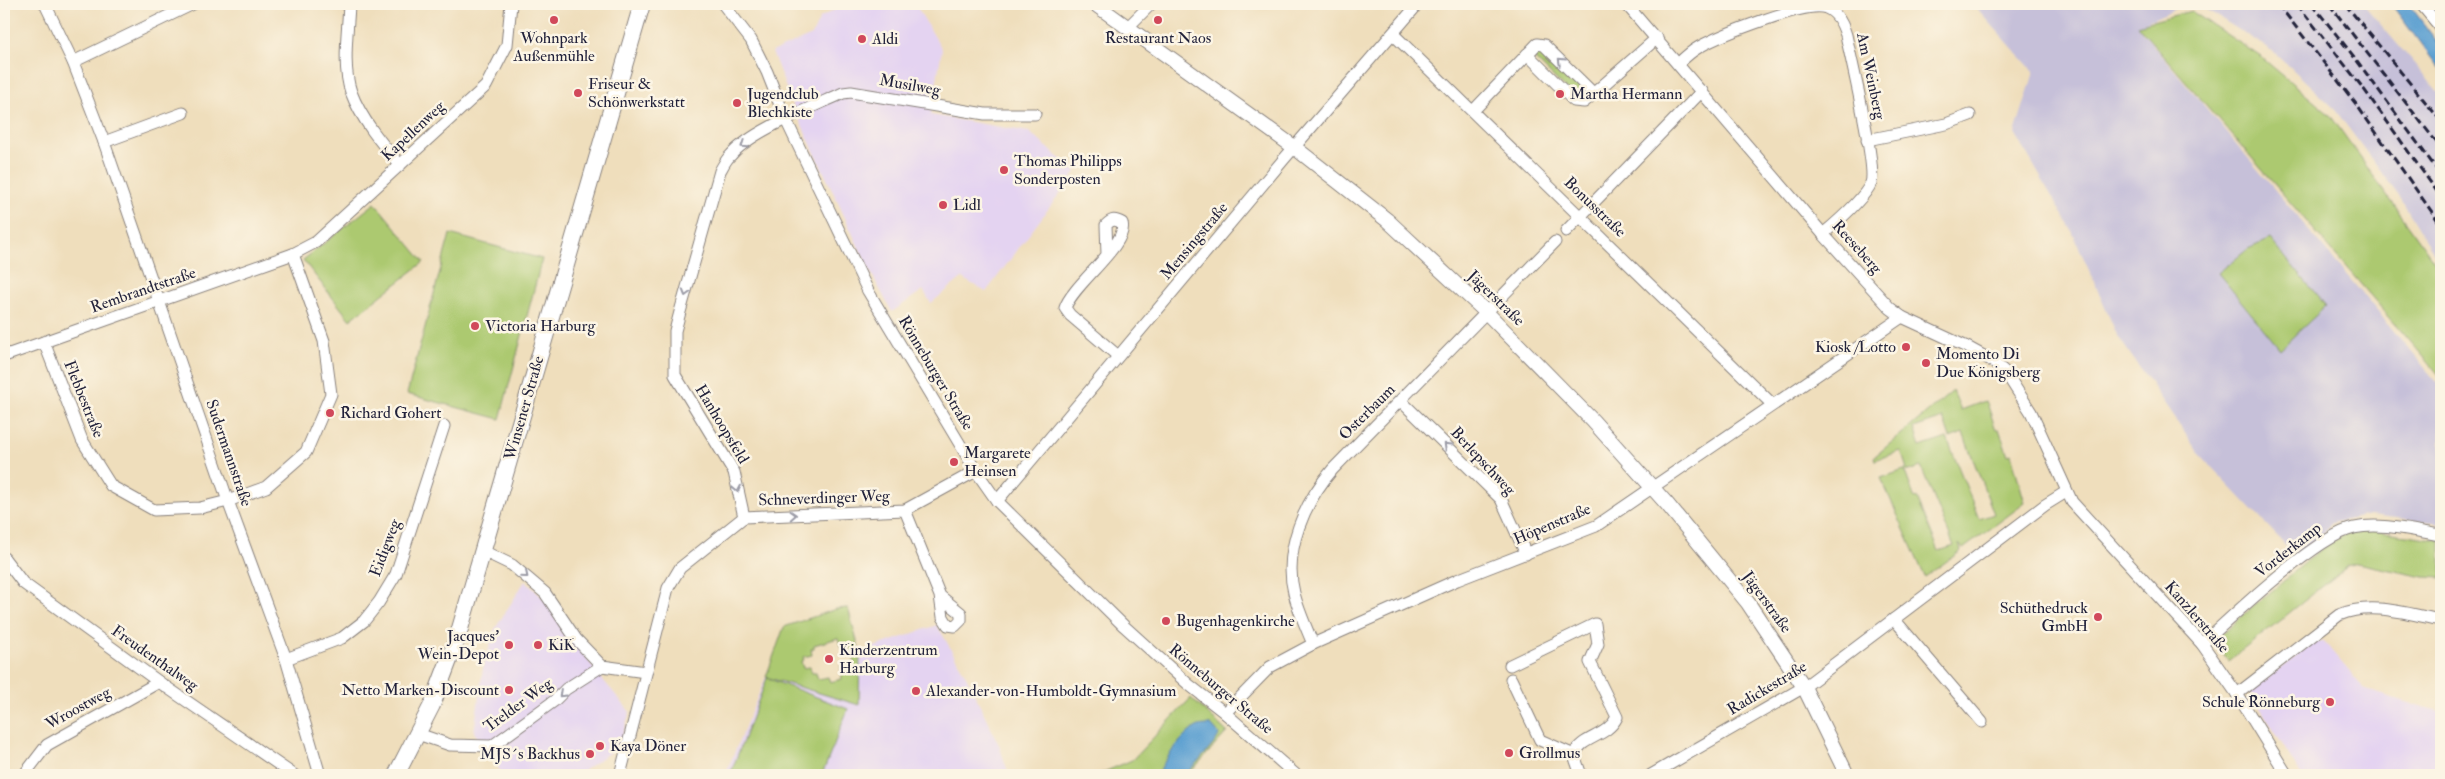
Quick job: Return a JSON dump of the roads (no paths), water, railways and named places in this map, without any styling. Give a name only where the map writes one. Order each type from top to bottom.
[{"type":"main road","name":"Winsener Straße","points":[[396,775],[418,734],[450,659],[642,4]]},
{"type":"street","name":"Sudermannstraße","points":[[45,4],[73,62],[104,142],[228,501],[286,659],[320,775]]},
{"type":"street","points":[[73,62],[193,4]]},
{"type":"street","points":[[349,4],[348,71],[351,91],[382,144],[400,165]]},
{"type":"street","name":"Kapellenweg","points":[[293,254],[316,242],[486,86],[507,44],[511,4]]},
{"type":"street","name":"Rönneburger Straße","points":[[724,4],[751,40],[767,72],[786,120],[868,291],[976,472],[997,502],[1124,626],[1188,684],[1225,713],[1296,775]]},
{"type":"street","name":"Jägerstraße","points":[[1095,4],[1294,148],[1387,220],[1486,312],[1593,421],[1653,488],[1740,592],[1804,687],[1847,775]]},
{"type":"street","points":[[1128,27],[1151,4]]},
{"type":"street","name":"Mensingstraße","points":[[997,502],[1118,356],[1418,4]]},
{"type":"street","name":"Reeseberg","points":[[1626,4],[1823,234],[1890,308],[1902,317],[1969,348],[2006,373],[2031,412],[2066,492]]},
{"type":"street","points":[[2421,4],[2441,28]]},
{"type":"street","name":"Am Weinberg","points":[[1678,64],[1700,46],[1797,9],[1815,6],[1826,7],[1839,19],[1844,26],[1872,174],[1870,185],[1823,234]]},
{"type":"street","name":"Bonusstraße","points":[[1393,34],[1581,215],[1772,404]]},
{"type":"street","points":[[1527,54],[1574,101],[1584,102],[1656,38]]},
{"type":"street","points":[[1473,111],[1537,44],[1544,45],[1593,93]]},
{"type":"street","points":[[1566,230],[1702,91]]},
{"type":"street","name":"Musilweg","points":[[786,120],[843,93],[851,92],[985,114],[1035,114]]},
{"type":"street","points":[[104,142],[183,113]]},
{"type":"street","name":"Am Weinberg","points":[[1867,140],[1946,124],[1970,115]]},
{"type":"street","name":"Hanhoopsfeld","points":[[744,517],[734,472],[674,375],[675,331],[720,171],[730,155],[742,145],[786,120]]},
{"type":"street","name":"Osterbaum","points":[[1313,644],[1292,586],[1292,564],[1299,527],[1308,505],[1325,479],[1555,242]]},
{"type":"street","name":"Rembrandtstraße","points":[[4,356],[293,254]]},
{"type":"street","name":"Flebbestraße","points":[[44,342],[82,440],[111,486],[154,510],[200,508],[228,501],[266,487],[306,452],[331,394],[324,341],[293,254]]},
{"type":"street","points":[[1107,254],[1068,298],[1065,308],[1070,315],[1118,356]]},
{"type":"street","name":"Höpenstraße","points":[[1225,713],[1270,667],[1313,644],[1457,580],[1596,526],[1902,317]]},
{"type":"street","name":"Berlepschweg","points":[[1401,401],[1501,499],[1526,554]]},
{"type":"street","name":"Eidigweg","points":[[286,659],[342,638],[364,621],[379,602],[396,574],[444,426]]},
{"type":"street","name":"Schneverdinger Weg","points":[[744,517],[905,510],[976,472]]},
{"type":"street","name":"Radickestraße","points":[[1652,775],[1804,687],[2044,506],[2066,492]]},
{"type":"street","name":"Kanzlerstraße","points":[[2066,492],[2079,511],[2202,644],[2237,694],[2287,775]]},
{"type":"street","name":"Schneverdinger Weg","points":[[905,510],[940,596]]},
{"type":"street","points":[[620,775],[668,588],[680,568],[744,517]]},
{"type":"street","name":"Vorderkamp","points":[[2202,644],[2289,568],[2331,536],[2343,530],[2368,526],[2441,535]]},
{"type":"street","points":[[483,551],[512,565],[545,593],[576,639],[602,666],[646,672]]},
{"type":"street","name":"Freudenthalweg","points":[[4,558],[23,583],[159,682],[294,775]]},
{"type":"street","points":[[2237,694],[2339,615],[2352,609],[2372,608],[2441,620]]},
{"type":"street","points":[[1894,619],[1982,722]]},
{"type":"street","points":[[1510,665],[1596,624],[1598,644],[1590,662],[1617,717],[1612,728],[1580,744],[1574,755]]},
{"type":"street","name":"Trelder Weg","points":[[418,734],[450,745],[492,746],[554,701],[566,689],[602,666]]},
{"type":"street","points":[[1511,679],[1540,740],[1574,755],[1581,775]]},
{"type":"street","name":"Wroostweg","points":[[24,775],[47,745],[159,682]]},
{"type":"water","points":[[2391,4],[2409,4],[2441,47],[2441,71]]},
{"type":"water","points":[[1211,725],[1219,734],[1218,738],[1185,775],[1158,775],[1169,755],[1187,734],[1199,726]]},
{"type":"railway","points":[[2278,4],[2356,104],[2441,225]]},
{"type":"railway","points":[[2297,4],[2363,88],[2441,197]]},
{"type":"railway","points":[[2312,4],[2355,58],[2441,175]]},
{"type":"railway","points":[[2329,4],[2441,148]]},
{"type":"railway","points":[[2345,4],[2441,121]]},
{"type":"place","name":"Wohnpark Außenmühle","points":[[554,20]]},
{"type":"place","name":"Restaurant Naos","points":[[1158,20]]},
{"type":"place","name":"Aldi","points":[[862,39]]},
{"type":"place","name":"Friseur & Schönwerkstatt","points":[[578,93]]},
{"type":"place","name":"Martha Hermann","points":[[1560,94]]},
{"type":"place","name":"Jugendclub Blechkiste","points":[[737,103]]},
{"type":"place","name":"Thomas Philipps Sonderposten","points":[[1004,170]]},
{"type":"place","name":"Lidl","points":[[943,205]]},
{"type":"place","name":"Victoria Harburg","points":[[475,326]]},
{"type":"place","name":"Kiosk /Lotto","points":[[1906,347]]},
{"type":"place","name":"Momento Di Due Königsberg","points":[[1926,363]]},
{"type":"place","name":"Richard Gohert","points":[[330,413]]},
{"type":"place","name":"Margarete Heinsen","points":[[954,462]]},
{"type":"place","name":"Schüthedruck GmbH","points":[[2098,617]]},
{"type":"place","name":"Bugenhagenkirche","points":[[1166,621]]},
{"type":"place","name":"Jacques' Wein-Depot","points":[[509,645]]},
{"type":"place","name":"KiK","points":[[538,645]]},
{"type":"place","name":"Kinderzentrum Harburg","points":[[829,659]]},
{"type":"place","name":"Netto Marken-Discount","points":[[509,690]]},
{"type":"place","name":"Alexander-von-Humboldt-Gymnasium","points":[[916,691]]},
{"type":"place","name":"Schule Rönneburg","points":[[2330,702]]},
{"type":"place","name":"Kaya Döner","points":[[600,746]]},
{"type":"place","name":"Grollmus","points":[[1509,753]]},
{"type":"place","name":"MJS´s Backhus","points":[[590,754]]}]
